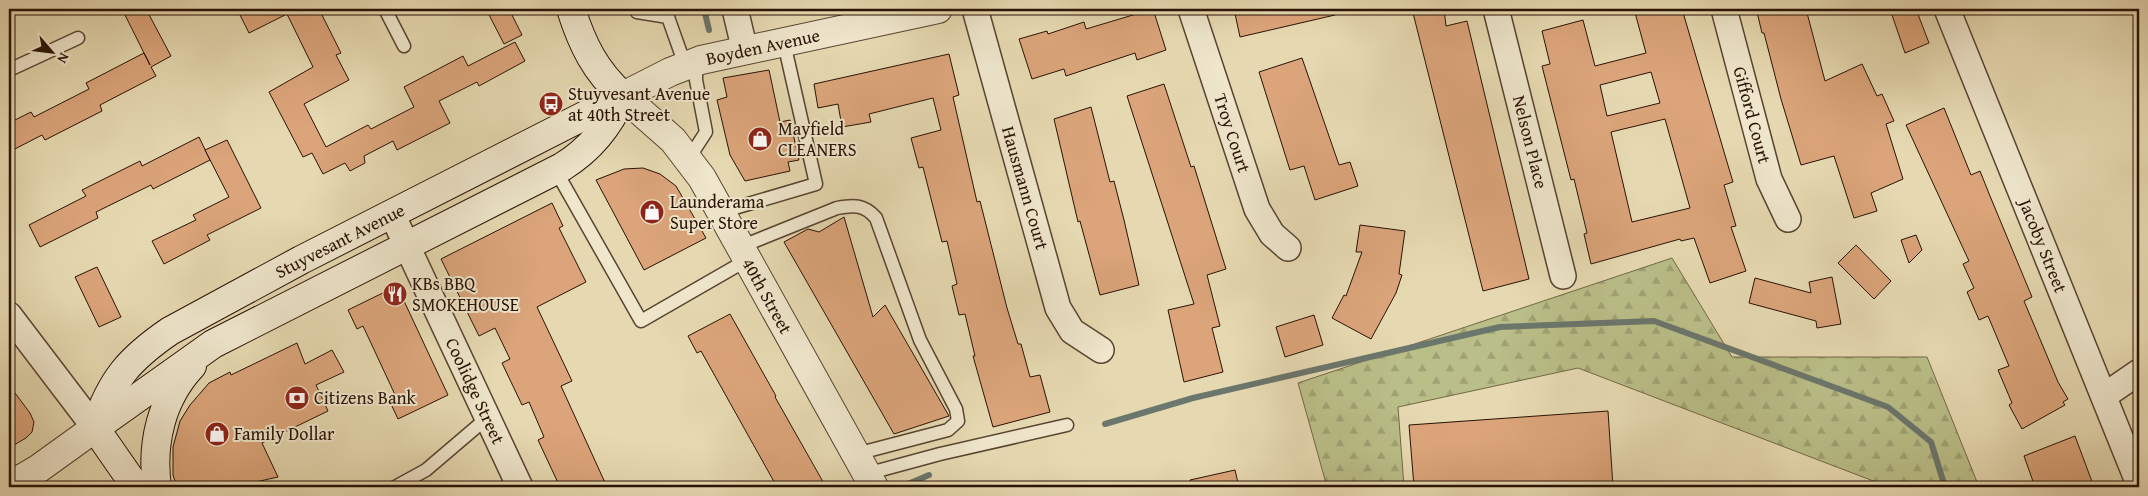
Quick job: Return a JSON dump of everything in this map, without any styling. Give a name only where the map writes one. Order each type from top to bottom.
[{"type":"main road","points":[[572,9],[587,53],[610,84],[623,96]]},
{"type":"main road","name":"Boyden Avenue","points":[[623,96],[690,64],[938,9]]},
{"type":"main road","name":"40th Street","points":[[623,96],[673,140],[689,158],[744,253],[865,472]]},
{"type":"main road","name":"Stuyvesant Avenue","points":[[95,428],[213,344],[556,170],[579,156],[595,142],[606,128],[623,96]]},
{"type":"main road","name":"Stuyvesant Avenue","points":[[95,428],[112,386],[128,365],[150,345],[193,317],[623,96]]},
{"type":"main road","points":[[157,487],[156,452],[158,432],[164,410],[183,375],[213,344]]},
{"type":"main road","points":[[9,486],[38,469],[95,428],[136,487]]},
{"type":"street","points":[[735,9],[745,51]]},
{"type":"street","name":"Hausmann Court","points":[[975,9],[1058,308],[1072,331],[1101,350]]},
{"type":"street","name":"Troy Court","points":[[1191,9],[1257,209],[1272,234],[1288,248]]},
{"type":"street","name":"Nelson Place","points":[[1496,9],[1563,276]]},
{"type":"street","name":"Gifford Court","points":[[1724,9],[1769,179],[1788,219]]},
{"type":"street","name":"Jacoby Street","points":[[1947,9],[2139,484]]},
{"type":"street","name":"Coolidge Street","points":[[392,214],[520,487]]},
{"type":"street","points":[[9,315],[95,428]]},
{"type":"street","points":[[2104,396],[2139,372]]},
{"type":"lane","points":[[385,9],[404,46]]},
{"type":"lane","points":[[636,9],[637,12],[642,14],[668,17],[696,80],[706,132],[689,158]]},
{"type":"lane","points":[[9,70],[78,38]]},
{"type":"lane","points":[[721,212],[816,184],[784,42]]},
{"type":"lane","points":[[556,170],[641,321],[744,253],[837,208],[853,205],[870,211],[876,218],[920,340],[958,414],[958,421],[948,430],[865,472]]},
{"type":"lane","points":[[395,487],[426,470],[487,418]]},
{"type":"lane","points":[[865,472],[1067,425]]},
{"type":"green space","points":[[1672,258],[1732,357],[1927,357],[1979,487],[1889,487],[1578,368],[1398,407],[1404,487],[1327,487],[1298,383]]},
{"type":"building","points":[[122,9],[146,9],[171,56],[151,67],[156,76],[100,105],[102,111],[45,140],[42,135],[9,152],[9,123],[31,112],[34,117],[89,89],[86,83],[144,53]]},
{"type":"building","points":[[237,9],[319,9],[341,53],[336,55],[349,80],[304,104],[326,147],[368,125],[371,129],[414,107],[404,87],[463,56],[468,66],[515,42],[525,61],[479,86],[477,82],[439,101],[450,123],[397,150],[393,141],[364,156],[365,163],[350,171],[345,163],[323,174],[312,153],[303,157],[269,92],[313,67],[287,14],[249,33]]},
{"type":"building","points":[[486,9],[509,9],[522,35],[504,44]]},
{"type":"building","points":[[1153,9],[1166,50],[1137,60],[1135,53],[1066,76],[1064,69],[1032,79],[1019,39],[1047,31],[1048,34],[1084,22],[1086,29]]},
{"type":"building","points":[[1234,9],[1335,9],[1335,15],[1240,37]]},
{"type":"building","points":[[1412,9],[1444,9],[1446,26],[1467,21],[1529,279],[1483,291]]},
{"type":"building","points":[[1634,9],[1682,9],[1733,182],[1724,185],[1736,226],[1731,227],[1746,271],[1710,283],[1694,238],[1681,241],[1680,239],[1591,264],[1584,234],[1587,233],[1574,179],[1571,180],[1542,66],[1550,64],[1542,31],[1583,20],[1595,66],[1646,53]],"holes":[[[1651,72],[1660,103],[1607,116],[1600,85]],[[1665,119],[1690,208],[1632,222],[1611,132]]]},
{"type":"building","points":[[1769,9],[1806,9],[1825,81],[1862,64],[1877,96],[1882,94],[1894,121],[1886,124],[1903,179],[1871,193],[1877,211],[1854,218],[1834,156],[1801,165],[1757,12]]},
{"type":"building","points":[[1890,9],[1916,9],[1929,43],[1905,53]]},
{"type":"building","points":[[949,54],[959,95],[953,97],[977,202],[980,201],[1018,344],[1021,344],[1030,377],[1040,375],[1050,412],[993,427],[973,356],[975,356],[965,314],[959,315],[952,286],[957,284],[947,241],[942,242],[923,167],[919,168],[911,138],[941,130],[933,98],[869,114],[871,122],[842,127],[838,104],[818,108],[814,84]]},
{"type":"building","points":[[1302,58],[1339,165],[1350,162],[1358,186],[1315,200],[1304,166],[1290,170],[1259,72]]},
{"type":"building","name":"Mayfield CLEANERS","points":[[769,70],[780,122],[790,120],[799,160],[788,162],[790,171],[745,181],[730,155],[717,100],[727,97],[723,78]]},
{"type":"building","points":[[1164,84],[1191,167],[1194,166],[1226,269],[1207,275],[1220,326],[1212,328],[1223,372],[1184,382],[1168,310],[1194,304],[1127,96]]},
{"type":"building","points":[[1091,107],[1110,182],[1114,181],[1139,285],[1100,295],[1080,221],[1078,222],[1054,119]]},
{"type":"building","points":[[1944,108],[1971,175],[1980,171],[2032,297],[2024,301],[2058,382],[2068,399],[2063,402],[2065,405],[2022,429],[2009,405],[2012,403],[1998,370],[2009,366],[1988,316],[1979,320],[1967,292],[1974,288],[1963,264],[1969,261],[1906,125]]},
{"type":"building","points":[[199,137],[210,160],[153,189],[151,185],[96,212],[98,218],[40,247],[29,225],[86,196],[82,190],[140,161],[142,166]]},
{"type":"building","points":[[227,140],[261,208],[207,235],[210,240],[164,264],[152,241],[196,220],[193,215],[229,197],[205,150]]},
{"type":"building","name":"Launderama Super Store","points":[[643,168],[660,174],[676,186],[706,238],[644,270],[596,180],[624,169]]},
{"type":"building","points":[[552,203],[563,226],[559,228],[586,282],[537,307],[572,381],[561,386],[607,487],[560,487],[538,440],[544,437],[529,402],[522,405],[502,363],[510,359],[495,328],[479,336],[441,259]]},
{"type":"building","points":[[844,217],[873,317],[885,305],[949,416],[894,434],[784,242],[808,229],[819,232]]},
{"type":"building","points":[[1360,225],[1405,231],[1399,274],[1402,275],[1396,293],[1371,339],[1332,318],[1344,295],[1346,296],[1362,252],[1356,252]]},
{"type":"building","points":[[1916,235],[1922,250],[1909,263],[1901,240]]},
{"type":"building","points":[[1856,245],[1891,281],[1874,299],[1838,263]]},
{"type":"building","points":[[97,267],[121,317],[99,327],[75,277]]},
{"type":"building","points":[[1832,277],[1841,324],[1817,328],[1816,321],[1749,303],[1755,278],[1811,293],[1809,282]]},
{"type":"building","points":[[397,286],[448,395],[398,419],[390,402],[397,399],[363,326],[357,329],[348,310]]},
{"type":"building","points":[[730,314],[826,487],[777,487],[701,351],[697,353],[688,336]]},
{"type":"building","points":[[1314,315],[1323,345],[1285,357],[1276,327]]},
{"type":"building","points":[[297,343],[305,364],[332,350],[344,372],[316,385],[328,411],[262,443],[278,477],[251,483],[253,487],[177,487],[173,475],[173,447],[180,421],[190,405],[209,383],[230,372],[231,375]]},
{"type":"building","points":[[9,385],[30,413],[34,422],[32,432],[9,448]]},
{"type":"building","points":[[1608,411],[1613,487],[1414,487],[1409,425]]},
{"type":"building","points":[[2075,436],[2094,487],[2035,487],[2024,456]]},
{"type":"building","points":[[1235,470],[1239,487],[1191,487],[1190,480]]},
{"type":"waterway","points":[[704,9],[709,30]]},
{"type":"waterway","points":[[1105,424],[1193,398],[1500,327],[1654,321],[1888,407],[1931,442],[1945,487]]},
{"type":"waterway","points":[[908,484],[929,475]]},
{"type":"place","name":"Stuyvesant Avenue at 40th Street","points":[[551,104]]},
{"type":"place","name":"Mayfield CLEANERS","points":[[760,139]]},
{"type":"place","name":"Launderama Super Store","points":[[652,212]]},
{"type":"place","name":"KBs BBQ SMOKEHOUSE","points":[[395,294]]},
{"type":"place","name":"Citizens Bank","points":[[297,398]]},
{"type":"place","name":"Family Dollar","points":[[217,434]]}]
